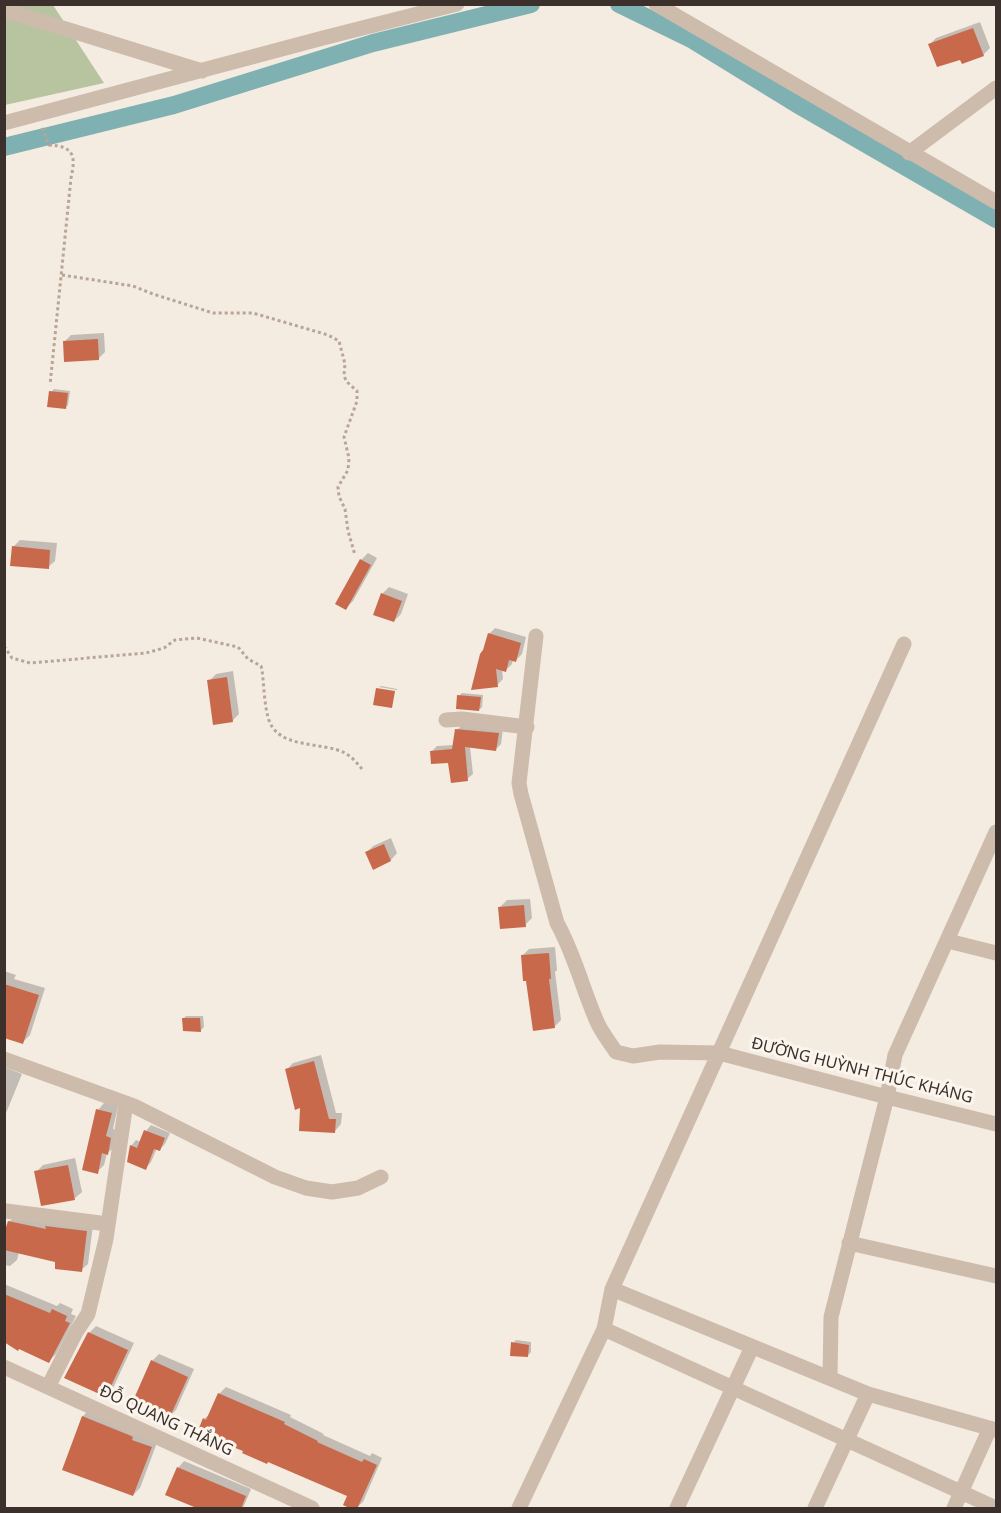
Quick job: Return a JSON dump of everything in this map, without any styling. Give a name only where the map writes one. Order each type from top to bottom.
[{"type":"street","points":[[656,4],[996,202]]},
{"type":"street","points":[[4,123],[457,5]]},
{"type":"street","points":[[4,9],[202,71]]},
{"type":"street","points":[[909,153],[996,88]]},
{"type":"street","points":[[446,720],[462,719],[527,727],[536,636]]},
{"type":"street","points":[[519,1509],[604,1329],[612,1288],[904,644]]},
{"type":"street","name":"ĐƯỜNG HUỲNH THÚC KHÁNG","points":[[527,727],[519,783],[541,870],[557,923],[575,962],[599,1028],[616,1053],[633,1056],[660,1052],[719,1053],[887,1098],[996,1124]]},
{"type":"street","points":[[830,1378],[831,1317],[887,1098],[895,1055],[996,832]]},
{"type":"street","points":[[948,941],[996,953]]},
{"type":"street","points":[[4,1059],[126,1103],[275,1177],[306,1188],[332,1192],[358,1188],[381,1177]]},
{"type":"street","points":[[48,1387],[76,1332],[88,1314],[108,1224],[126,1103]]},
{"type":"street","points":[[6,1211],[108,1224]]},
{"type":"street","points":[[849,1243],[996,1276]]},
{"type":"street","points":[[612,1288],[868,1394],[993,1429],[954,1509]]},
{"type":"street","points":[[604,1329],[735,1387],[996,1509]]},
{"type":"street","points":[[676,1509],[752,1347]]},
{"type":"street","name":"ĐỖ QUANG THẮNG","points":[[4,1367],[312,1509]]},
{"type":"street","points":[[815,1509],[868,1394]]},
{"type":"path","points":[[42,127],[49,145],[61,146],[70,153],[75,163],[71,178],[50,385]]},
{"type":"path","points":[[62,275],[133,286],[213,312],[253,313],[339,340],[345,364],[346,381],[357,391],[357,401],[344,437],[349,459],[348,470],[338,487],[355,555]]},
{"type":"path","points":[[4,646],[12,658],[30,663],[146,653],[164,648],[174,640],[197,638],[238,646],[248,659],[261,666],[268,718],[278,733],[293,741],[345,753],[362,769]]},
{"type":"green space","points":[[4,5],[53,5],[104,83],[5,105]]},
{"type":"building","points":[[973,28],[984,56],[962,64],[960,60],[937,67],[928,44]]},
{"type":"building","points":[[98,339],[99,360],[64,362],[63,341]]},
{"type":"building","points":[[49,391],[68,393],[66,409],[47,407]]},
{"type":"building","points":[[12,546],[50,550],[49,569],[10,566]]},
{"type":"building","points":[[360,559],[371,565],[346,610],[335,604]]},
{"type":"building","points":[[381,593],[402,601],[394,622],[373,615]]},
{"type":"building","points":[[488,633],[521,643],[516,662],[509,660],[506,672],[496,669],[498,687],[471,690],[480,654]]},
{"type":"building","points":[[227,677],[233,722],[213,725],[207,680]]},
{"type":"building","points":[[376,688],[395,691],[392,708],[373,705]]},
{"type":"building","points":[[457,695],[481,697],[479,711],[456,709]]},
{"type":"building","points":[[455,729],[499,733],[496,751],[465,747],[468,781],[451,783],[448,763],[431,764],[430,751],[452,749]]},
{"type":"building","points":[[384,844],[391,861],[373,870],[365,852]]},
{"type":"building","points":[[524,905],[526,927],[500,929],[498,907]]},
{"type":"building","points":[[549,953],[551,979],[549,979],[555,1028],[533,1031],[526,981],[523,981],[521,955]]},
{"type":"building","points":[[4,984],[39,995],[23,1044],[4,1038]]},
{"type":"building","points":[[182,1018],[200,1018],[201,1032],[183,1031]]},
{"type":"building","points":[[314,1061],[329,1119],[336,1119],[335,1133],[299,1131],[300,1108],[295,1110],[285,1069]]},
{"type":"building","points":[[96,1109],[112,1113],[106,1136],[111,1138],[108,1155],[102,1153],[98,1174],[82,1170]]},
{"type":"building","points":[[144,1130],[165,1138],[160,1151],[154,1149],[146,1170],[127,1162],[130,1145],[137,1148]]},
{"type":"building","points":[[68,1165],[75,1200],[41,1206],[34,1171]]},
{"type":"building","points":[[8,1221],[46,1229],[45,1226],[87,1231],[82,1272],[55,1269],[55,1262],[4,1250],[4,1233]]},
{"type":"building","points":[[4,1294],[50,1313],[52,1309],[67,1316],[65,1321],[70,1323],[49,1363],[19,1349],[18,1351],[4,1342]]},
{"type":"building","points":[[88,1332],[128,1350],[106,1397],[64,1378]]},
{"type":"building","points":[[511,1342],[529,1345],[528,1357],[510,1356]]},
{"type":"building","points":[[151,1360],[188,1377],[169,1419],[132,1403]]},
{"type":"building","points":[[218,1393],[285,1422],[284,1424],[317,1442],[362,1462],[364,1459],[377,1465],[357,1509],[343,1505],[347,1496],[197,1433],[203,1418],[206,1420]]},
{"type":"building","points":[[82,1416],[152,1447],[133,1496],[62,1470]]},
{"type":"building","points":[[177,1467],[246,1496],[241,1509],[199,1509],[165,1495]]},
{"type":"waterway","points":[[4,147],[174,105],[373,43],[531,4]]},
{"type":"waterway","points":[[619,4],[693,40],[802,107],[996,219]]}]
